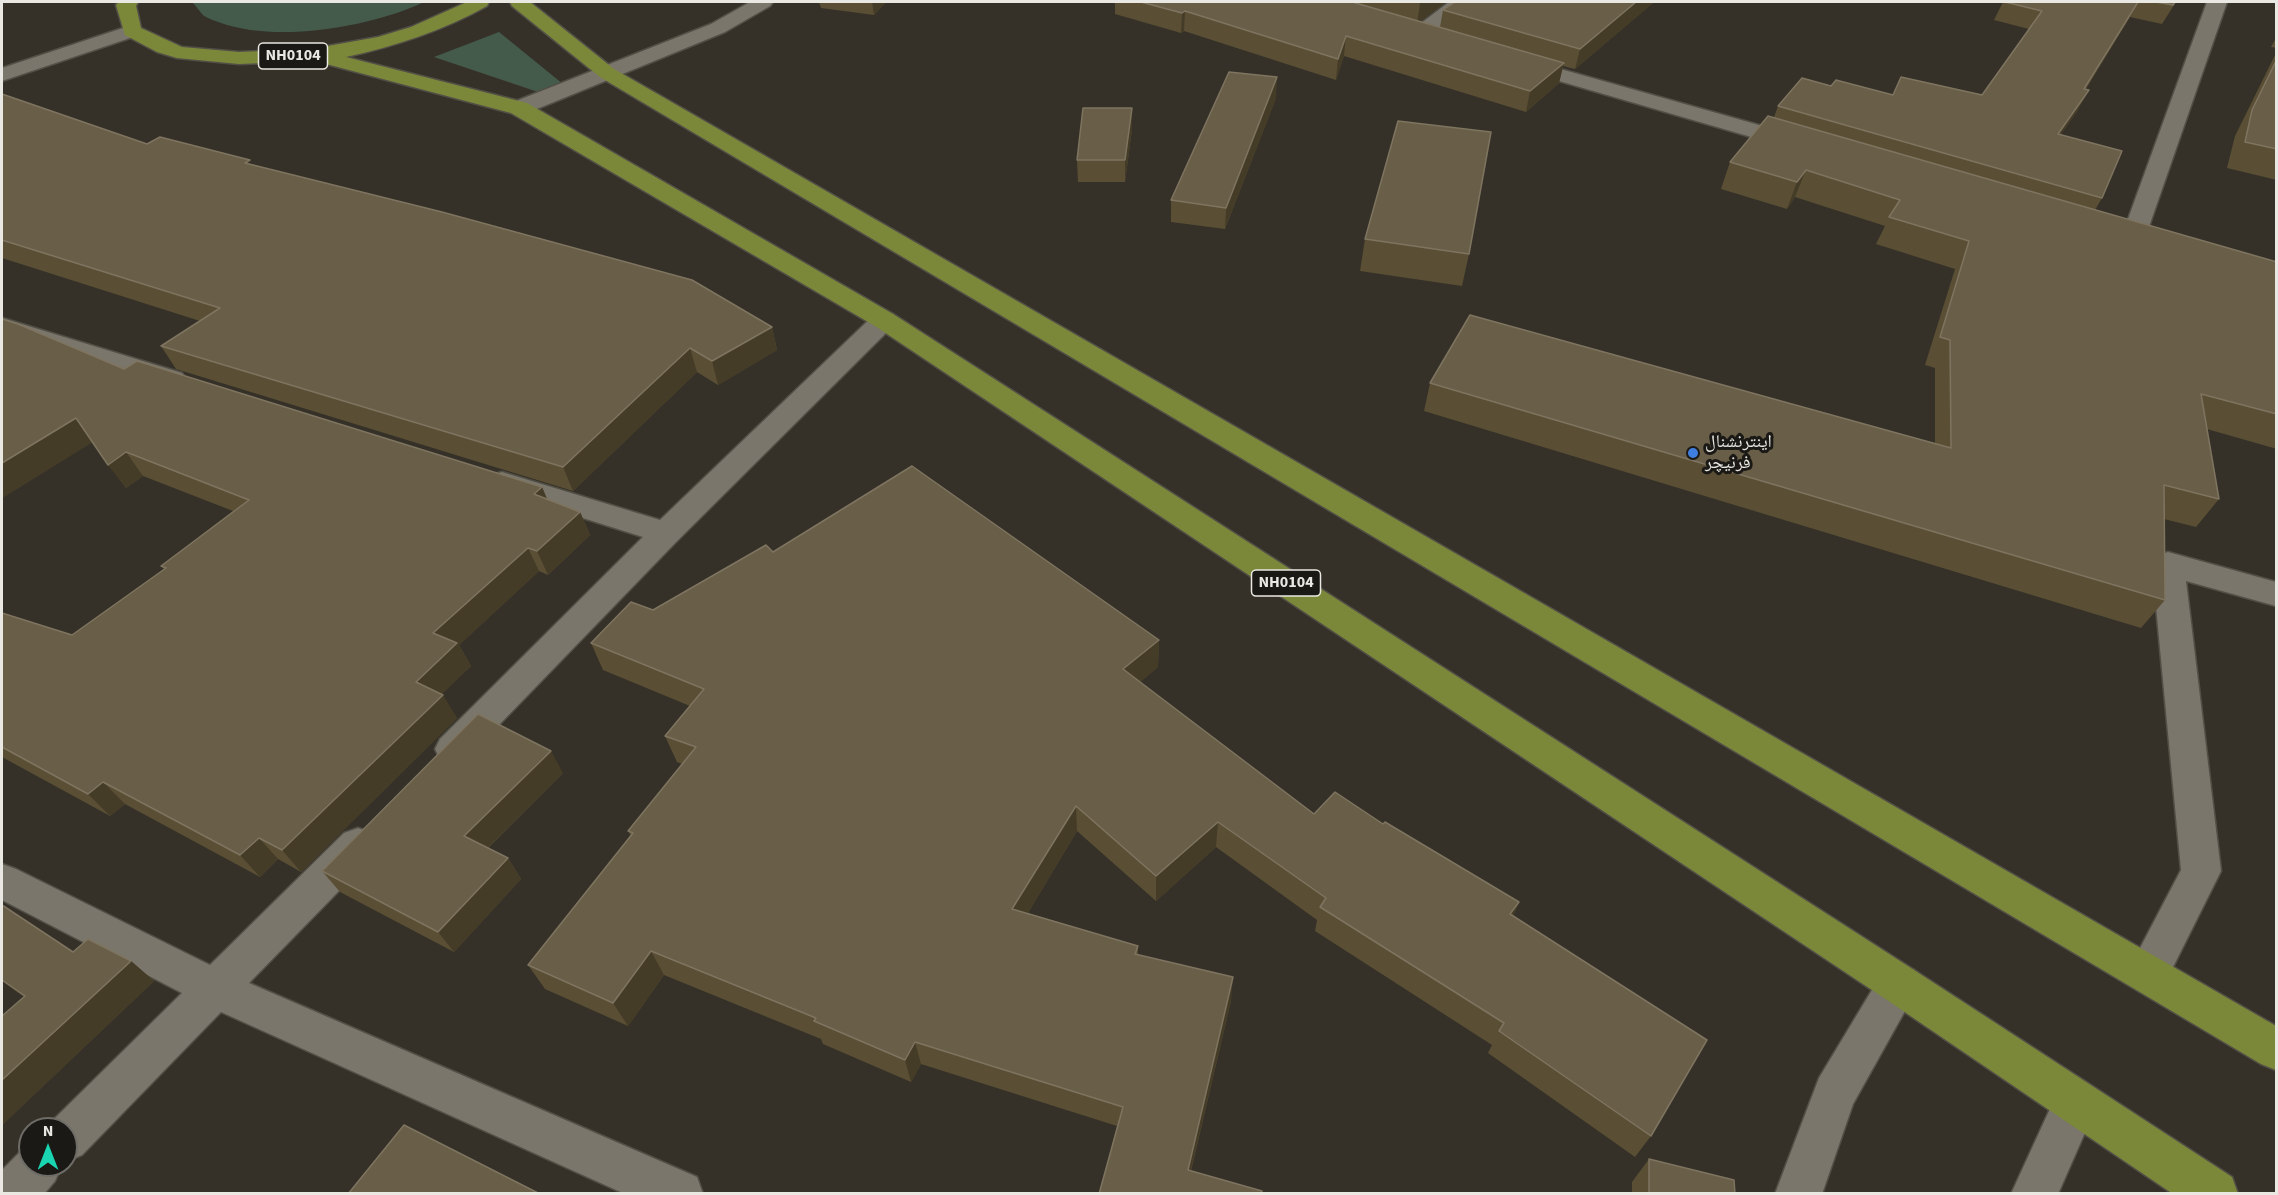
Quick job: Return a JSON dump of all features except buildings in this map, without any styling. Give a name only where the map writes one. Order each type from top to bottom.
[{"type":"highway","points":[[129,2],[126,5],[132,31]]},
{"type":"highway","name":"NH0104","points":[[132,31],[170,51],[235,59],[316,55],[393,39],[458,16],[480,2]]},
{"type":"highway","points":[[519,2],[607,73],[2277,1049]]},
{"type":"highway","name":"NH0104","points":[[316,55],[519,108],[884,320],[2216,1194]]},
{"type":"street","points":[[519,108],[718,28],[763,2]]},
{"type":"street","points":[[1442,40],[1408,31],[1461,2]]},
{"type":"street","points":[[2132,241],[2217,2]]},
{"type":"street","points":[[2,75],[132,31]]},
{"type":"street","points":[[1499,57],[1821,150]]},
{"type":"street","points":[[2109,234],[2154,247]]},
{"type":"street","points":[[433,770],[666,533],[884,320]]},
{"type":"street","points":[[2,326],[193,385]]},
{"type":"street","points":[[475,473],[666,533]]},
{"type":"street","points":[[2148,973],[2201,871],[2168,564],[2277,594]]},
{"type":"street","points":[[78,1126],[383,820]]},
{"type":"street","points":[[2,881],[216,989],[680,1194]]},
{"type":"street","points":[[1798,1194],[1835,1093],[1899,984]]},
{"type":"street","points":[[2034,1194],[2076,1103]]},
{"type":"street","points":[[11,1194],[27,1177]]},
{"type":"green space","points":[[192,2],[424,2],[378,19],[352,25],[296,32],[269,32],[221,23],[204,16]]},
{"type":"green space","points":[[499,32],[563,84],[541,93],[434,57]]},
{"type":"place","name":"اینترنشنال فرنیچر","points":[[1693,453]]}]
